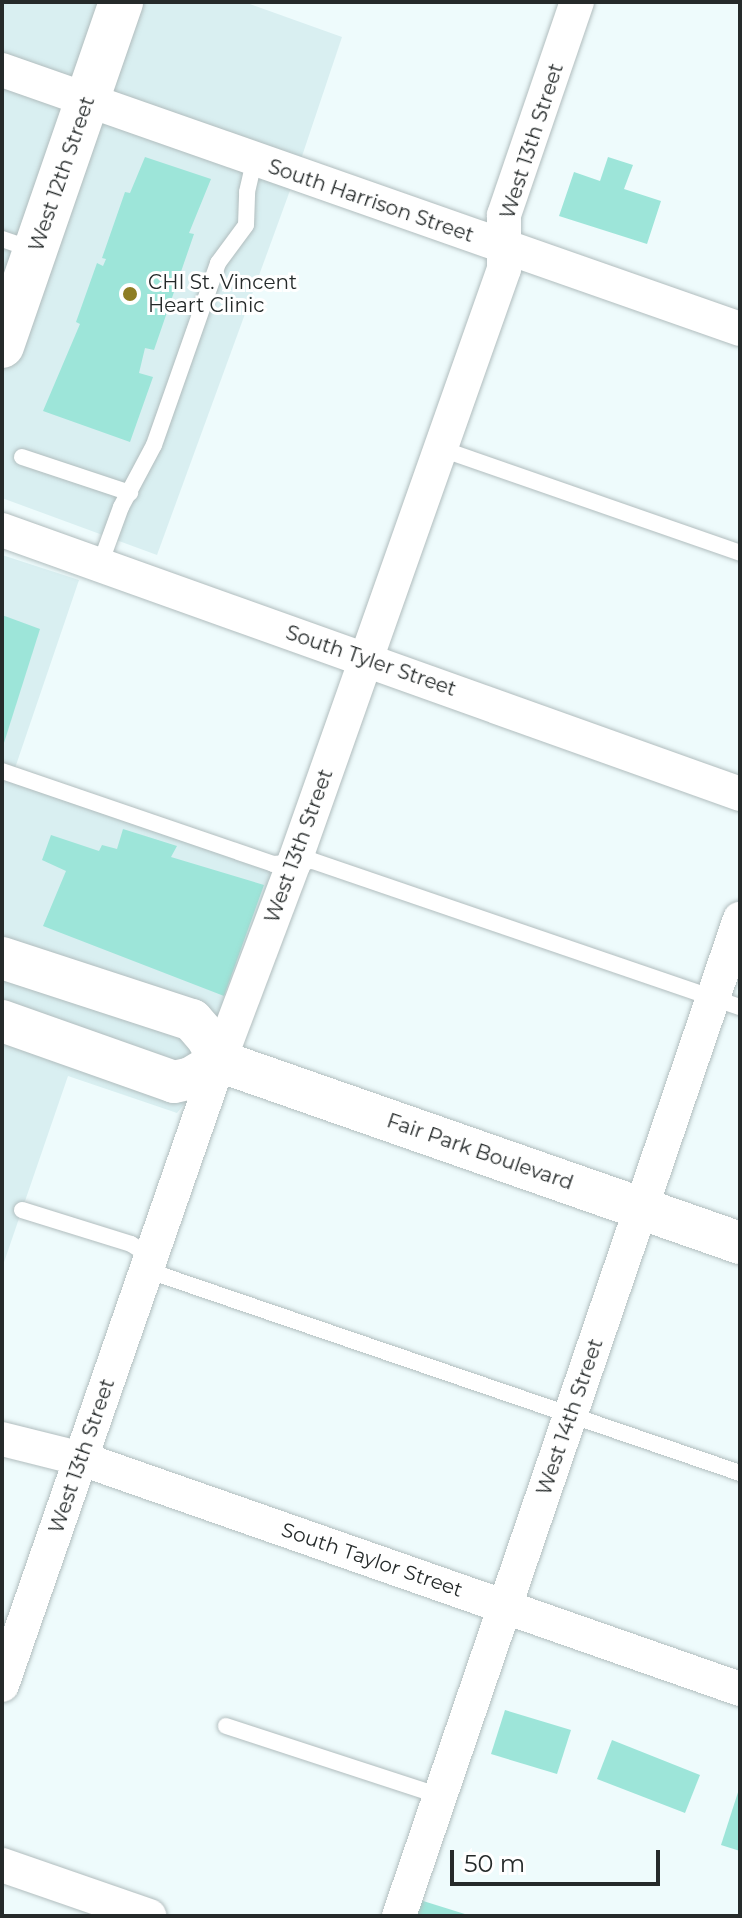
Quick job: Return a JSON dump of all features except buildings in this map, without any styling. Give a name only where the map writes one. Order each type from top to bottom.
[{"type":"main road","name":"West 12th Street","points":[[2,346],[19,245],[89,98],[121,2]]},
{"type":"street","name":"West 13th Street","points":[[2,1685],[219,1061],[294,863],[504,269],[504,215],[577,2]]},
{"type":"street","name":"South Harrison Street","points":[[2,70],[89,98],[254,161],[740,329]]},
{"type":"street","name":"South Tyler Street","points":[[2,530],[99,567],[367,658],[740,794]]},
{"type":"street","name":"West 14th Street","points":[[399,1916],[641,1208],[727,1002],[740,919]]},
{"type":"street","points":[[2,958],[192,1020],[207,1037],[219,1061],[191,1078],[174,1082],[4,1028]]},
{"type":"street","name":"Fair Park Boulevard","points":[[219,1061],[740,1243]]},
{"type":"street","name":"South Taylor Street","points":[[2,1439],[82,1459],[740,1689]]},
{"type":"street","points":[[2,1865],[149,1916]]},
{"type":"lane","points":[[99,567],[154,445],[218,263],[246,225],[247,192],[254,161]]},
{"type":"lane","points":[[439,448],[740,553]]},
{"type":"lane","points":[[22,457],[130,493]]},
{"type":"lane","points":[[2,771],[273,864],[313,861],[727,1002]]},
{"type":"lane","points":[[22,1210],[131,1244],[142,1251],[148,1264],[164,1276],[740,1473]]},
{"type":"lane","points":[[226,1726],[440,1796]]},
{"type":"shaded area","points":[[2,2],[244,2],[342,37],[296,174],[157,555],[2,498]]},
{"type":"shaded area","points":[[2,555],[79,580],[13,774],[294,863],[219,1061],[177,1113],[68,1076],[2,1268]]},
{"type":"place","name":"CHI St. Vincent Heart Clinic","points":[[130,294]]}]
